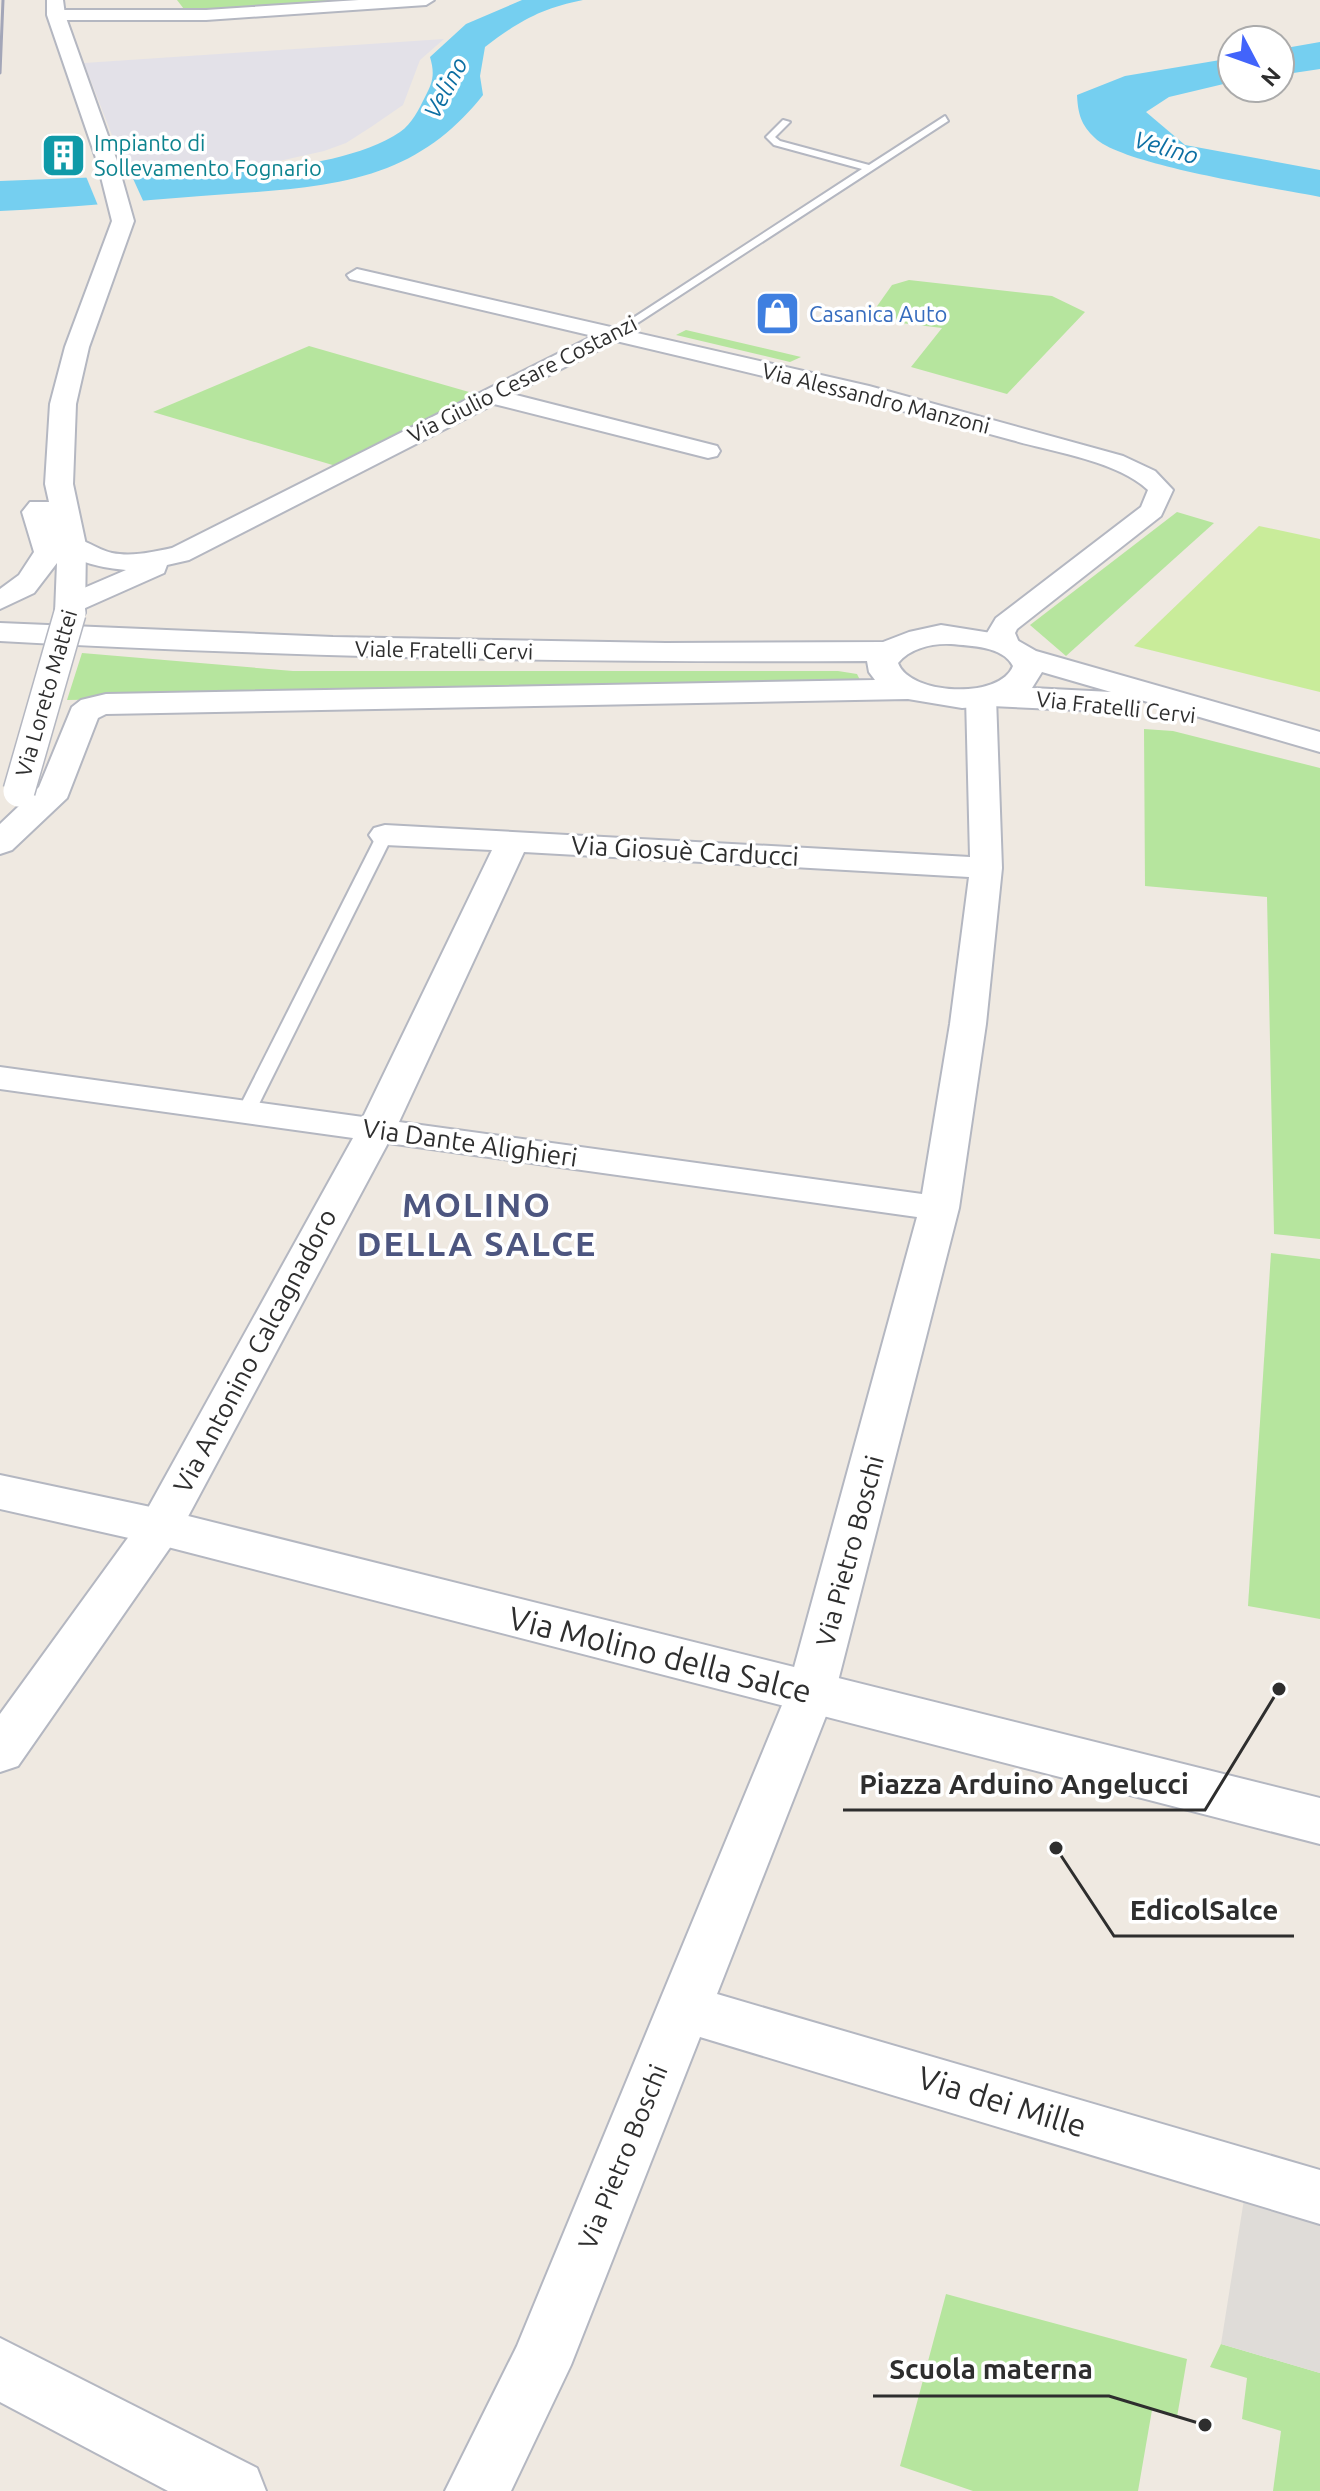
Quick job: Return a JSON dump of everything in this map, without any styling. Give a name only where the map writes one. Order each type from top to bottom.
[{"type":"street","points":[[56,7],[206,15],[426,0]]},
{"type":"street","name":"Via Loreto Mattei","points":[[0,841],[19,791],[71,608],[72,545],[59,484],[63,404],[77,347],[122,220],[108,165],[56,7]]},
{"type":"street","name":"Via Alessandro Manzoni","points":[[357,275],[869,393],[1114,461],[1143,473],[1156,483],[1161,497],[1152,511],[1006,624],[1001,633],[1015,651]]},
{"type":"street","name":"Via Giulio Cesare Costanzi","points":[[72,545],[95,559],[116,563],[138,564],[180,554],[612,335]]},
{"type":"street","points":[[491,396],[708,451]]},
{"type":"street","points":[[0,600],[22,590],[34,580],[48,552],[36,512],[59,484]]},
{"type":"street","points":[[71,608],[180,554]]},
{"type":"street","name":"Viale Fratelli Cervi","points":[[0,632],[293,648],[712,654],[889,651]]},
{"type":"street","name":"Via Fratelli Cervi","points":[[889,651],[919,637],[964,634],[1241,721],[1320,742]]},
{"type":"street","points":[[889,651],[883,660],[885,671],[908,689]]},
{"type":"street","points":[[985,696],[1017,686],[1026,677],[1028,667],[1015,651]]},
{"type":"street","name":"Via Fratelli Cervi","points":[[0,841],[55,791],[83,714],[92,707],[106,704],[908,689],[943,697],[1123,703],[1241,721]]},
{"type":"street","name":"Via Pietro Boschi","points":[[477,2491],[540,2365],[811,1693],[939,1208],[968,1024],[986,868],[985,696]]},
{"type":"street","name":"Via Giosuè Carducci","points":[[385,835],[986,868]]},
{"type":"street","name":"Via Antonino Calcagnadoro","points":[[0,1752],[160,1527],[376,1130],[513,841]]},
{"type":"street","name":"Via Dante Alighieri","points":[[0,1078],[939,1208]]},
{"type":"street","name":"Via Molino della Salce","points":[[0,1492],[160,1527],[1320,1821]]},
{"type":"street","name":"Via dei Mille","points":[[683,2008],[1320,2197]]},
{"type":"street","points":[[0,2369],[234,2491]]},
{"type":"lane","name":"Via Giulio Cesare Costanzi","points":[[612,335],[945,119]]},
{"type":"lane","points":[[786,122],[772,132],[770,137],[777,143],[871,168]]},
{"type":"lane","points":[[246,1112],[385,835]]},
{"type":"shaded area","points":[[444,39],[420,60],[403,105],[371,127],[346,143],[324,151],[257,166],[125,169],[84,63]]},
{"type":"shaded area","points":[[1245,2193],[1320,2215],[1320,2373],[1221,2344]]},
{"type":"green space","points":[[177,0],[379,0],[187,13]]},
{"type":"green space","points":[[909,280],[1052,296],[1085,312],[1007,394],[911,367],[942,328],[868,319],[892,285]]},
{"type":"green space","points":[[686,330],[801,357],[790,362],[676,335]]},
{"type":"green space","points":[[309,346],[476,394],[336,466],[153,412]]},
{"type":"green space","points":[[1177,512],[1214,523],[1066,656],[1030,625]]},
{"type":"green space","points":[[1259,526],[1320,539],[1320,692],[1134,646]]},
{"type":"green space","points":[[82,653],[293,671],[838,671],[857,674],[863,686],[67,700]]},
{"type":"green space","points":[[1144,729],[1173,731],[1320,768],[1320,1239],[1274,1234],[1267,897],[1145,886]]},
{"type":"green space","points":[[1271,1253],[1320,1259],[1320,1619],[1248,1606]]},
{"type":"green space","points":[[946,2294],[1187,2359],[1177,2417],[1152,2410],[1138,2491],[973,2491],[900,2466]]},
{"type":"green space","points":[[1221,2344],[1320,2373],[1320,2491],[1273,2491],[1281,2431],[1242,2419],[1247,2378],[1210,2367]]},
{"type":"water","name":"Velino","points":[[522,0],[583,0],[531,17],[485,47],[480,76],[483,95],[440,138],[415,155],[387,168],[342,181],[296,188],[0,211],[0,181],[259,171],[313,163],[369,148],[400,132],[415,116],[431,82],[430,57],[466,24]]},
{"type":"water","points":[[1320,42],[1320,69],[1296,73],[1296,46]]},
{"type":"water","name":"Velino","points":[[1216,61],[1216,86],[1169,97],[1146,112],[1185,145],[1320,170],[1320,197],[1166,166],[1111,148],[1086,128],[1078,108],[1077,95],[1125,76]]},
{"type":"pier","points":[[130,172],[145,205],[99,208],[85,174]]},
{"type":"railway","points":[[0,73],[3,0]]},
{"type":"place","name":"Impianto di Sollevamento Fognario","points":[[63,156]]},
{"type":"place","name":"Casanica Auto","points":[[778,314]]},
{"type":"place","name":"Piazza Arduino Angelucci","points":[[1279,1689]]},
{"type":"place","name":"EdicolSalce","points":[[1056,1848]]},
{"type":"place","name":"Scuola materna","points":[[1205,2425]]},
{"type":"district","name":"MOLINO DELLA SALCE","points":[[477,1224]]}]
